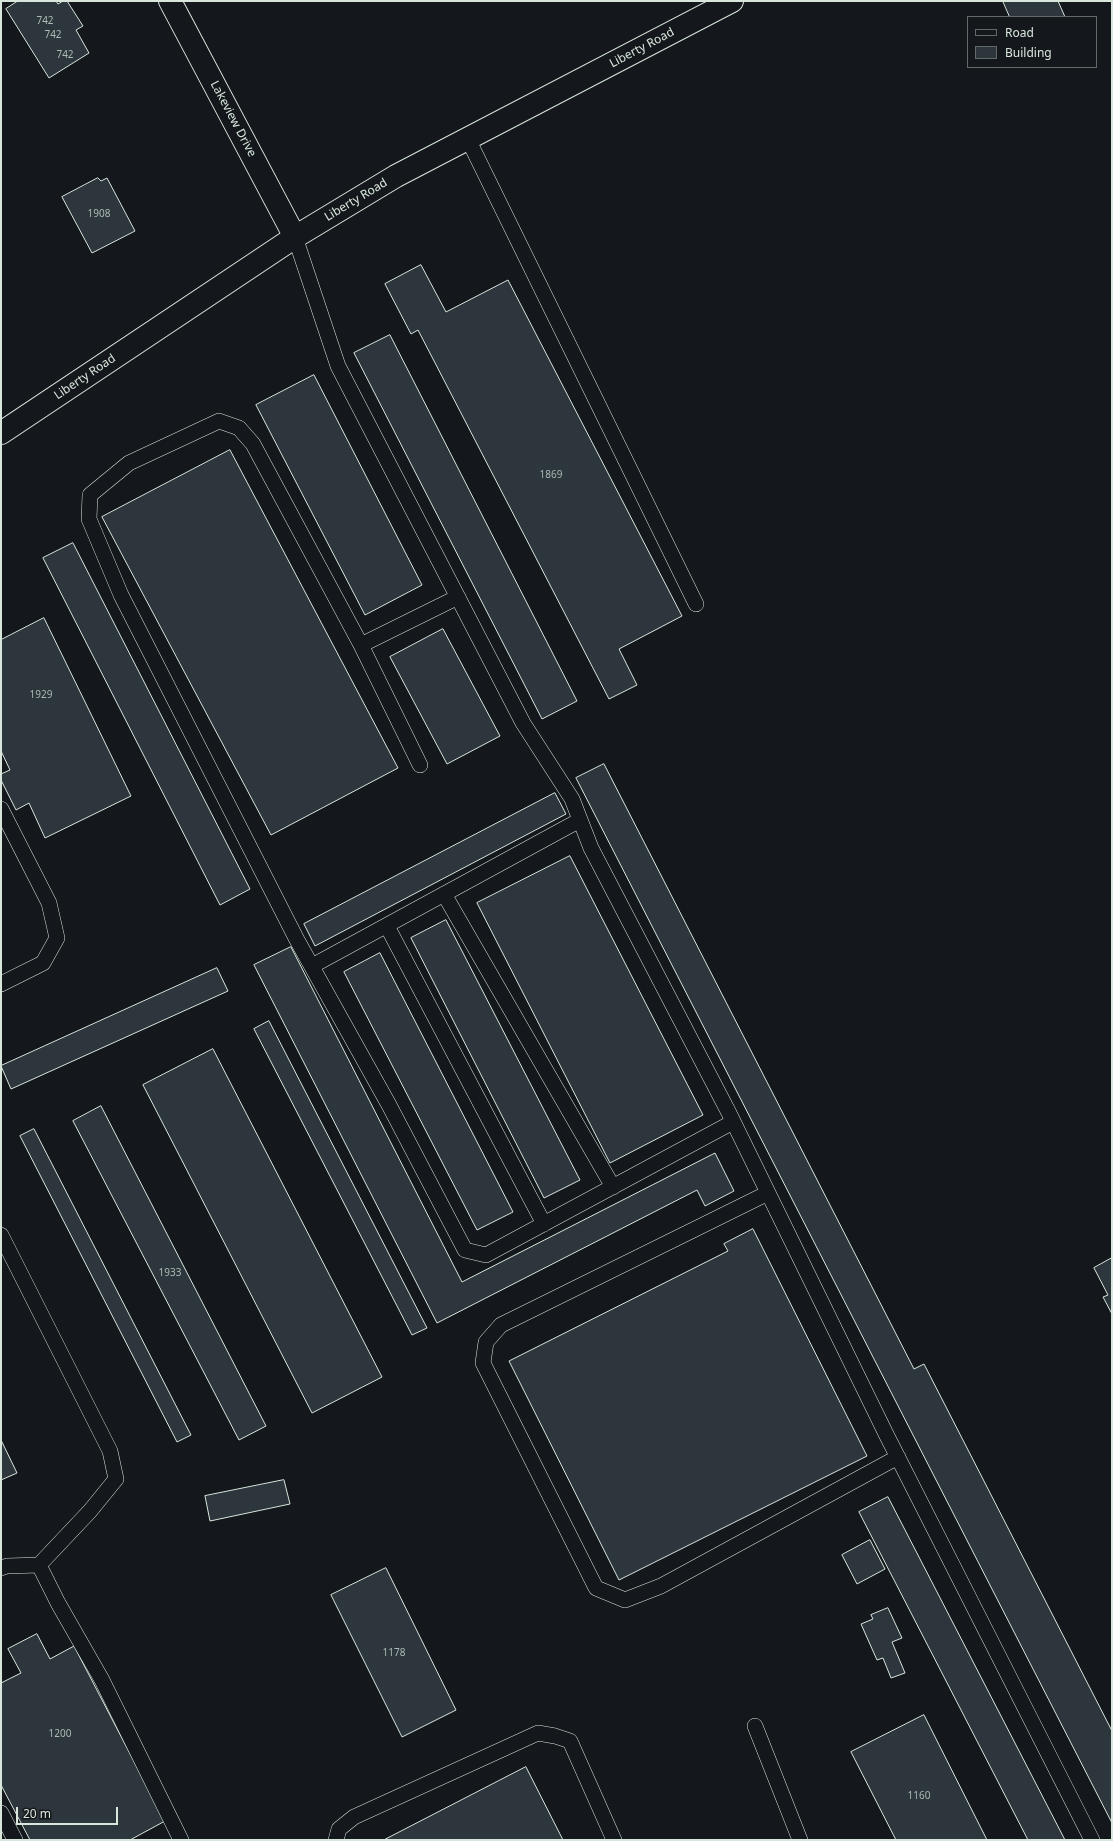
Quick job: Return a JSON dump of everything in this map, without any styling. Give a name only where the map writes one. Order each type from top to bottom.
[{"type":"main road","name":"Lakeview Drive","points":[[170,1],[295,237]]},
{"type":"main road","name":"Liberty Road","points":[[1,433],[295,237],[396,176],[732,1]]},
{"type":"lane","points":[[468,139],[696,604]]},
{"type":"lane","points":[[295,237],[338,366],[523,723],[572,799],[592,848],[734,1122],[898,1457],[1092,1840]]},
{"type":"lane","points":[[420,765],[361,645],[253,444],[239,428],[219,421],[129,463],[90,495],[89,519],[121,595],[297,940],[389,1105],[465,1250],[486,1255],[734,1122]]},
{"type":"lane","points":[[361,645],[458,597]]},
{"type":"lane","points":[[1,809],[49,903],[57,938],[43,963],[1,984]]},
{"type":"lane","points":[[312,966],[580,820]]},
{"type":"lane","points":[[444,894],[612,1187]]},
{"type":"lane","points":[[387,926],[544,1224]]},
{"type":"lane","points":[[768,1192],[500,1325],[486,1342],[483,1363],[596,1588],[625,1600],[661,1586],[898,1457]]},
{"type":"lane","points":[[1,1235],[110,1451],[116,1479],[90,1511],[39,1565],[7,1566],[1,1568]]},
{"type":"lane","points":[[39,1565],[102,1680],[181,1840]]},
{"type":"lane","points":[[755,1726],[800,1840]]},
{"type":"lane","points":[[336,1840],[340,1829],[354,1817],[538,1733],[555,1736],[570,1741],[614,1840]]},
{"type":"lane","points":[[1,1813],[15,1840]]},
{"type":"building","points":[[18,1],[56,1],[58,4],[63,1],[67,1],[83,26],[76,30],[89,53],[49,78],[6,9]]},
{"type":"building","points":[[1003,1],[1058,1],[1065,16],[1010,16]]},
{"type":"building","points":[[98,178],[101,181],[107,178],[135,231],[92,253],[62,197]]},
{"type":"building","points":[[421,265],[446,312],[508,280],[682,616],[619,649],[637,685],[609,699],[418,330],[411,334],[385,284]]},
{"type":"building","points":[[390,335],[577,701],[542,719],[354,353]]},
{"type":"building","points":[[314,375],[422,585],[365,615],[256,405]]},
{"type":"building","points":[[230,450],[398,768],[271,835],[102,517]]},
{"type":"building","points":[[73,543],[250,889],[220,905],[43,558]]},
{"type":"building","points":[[44,618],[131,796],[45,838],[29,803],[16,810],[1,780],[1,774],[10,770],[1,751],[1,640]]},
{"type":"building","points":[[443,629],[500,736],[447,764],[390,657]]},
{"type":"building","points":[[604,764],[914,1369],[924,1364],[1112,1731],[1112,1823],[576,778]]},
{"type":"building","points":[[555,793],[566,814],[315,946],[304,924]]},
{"type":"building","points":[[570,856],[703,1115],[610,1163],[477,903]]},
{"type":"building","points":[[446,920],[580,1180],[544,1198],[411,938]]},
{"type":"building","points":[[291,947],[462,1282],[715,1153],[734,1191],[705,1206],[697,1190],[437,1323],[254,965]]},
{"type":"building","points":[[380,953],[513,1212],[477,1230],[344,972]]},
{"type":"building","points":[[217,968],[228,991],[11,1089],[1,1066]]},
{"type":"building","points":[[269,1021],[427,1328],[412,1335],[254,1029]]},
{"type":"building","points":[[213,1049],[382,1377],[312,1413],[143,1085]]},
{"type":"building","points":[[101,1106],[266,1426],[239,1440],[73,1121]]},
{"type":"building","points":[[34,1129],[191,1435],[177,1442],[20,1136]]},
{"type":"building","points":[[753,1229],[867,1456],[619,1580],[509,1361],[728,1251],[724,1244]]},
{"type":"building","points":[[1112,1258],[1112,1314],[1103,1297],[1108,1295],[1094,1268]]},
{"type":"building","points":[[1,1440],[17,1473],[1,1480]]},
{"type":"building","points":[[284,1480],[290,1504],[210,1521],[205,1496]]},
{"type":"building","points":[[888,1497],[1065,1840],[1028,1840],[859,1512]]},
{"type":"building","points":[[870,1540],[885,1569],[857,1584],[842,1555]]},
{"type":"building","points":[[386,1568],[456,1710],[402,1737],[331,1595]]},
{"type":"building","points":[[888,1608],[902,1638],[892,1642],[905,1673],[891,1678],[883,1658],[877,1660],[861,1624],[873,1619],[871,1615]]},
{"type":"building","points":[[37,1634],[50,1659],[74,1646],[165,1821],[130,1840],[30,1840],[1,1785],[1,1683],[21,1673],[8,1649]]},
{"type":"building","points":[[924,1715],[987,1840],[896,1840],[851,1752]]},
{"type":"building","points":[[526,1767],[563,1840],[384,1840]]}]
